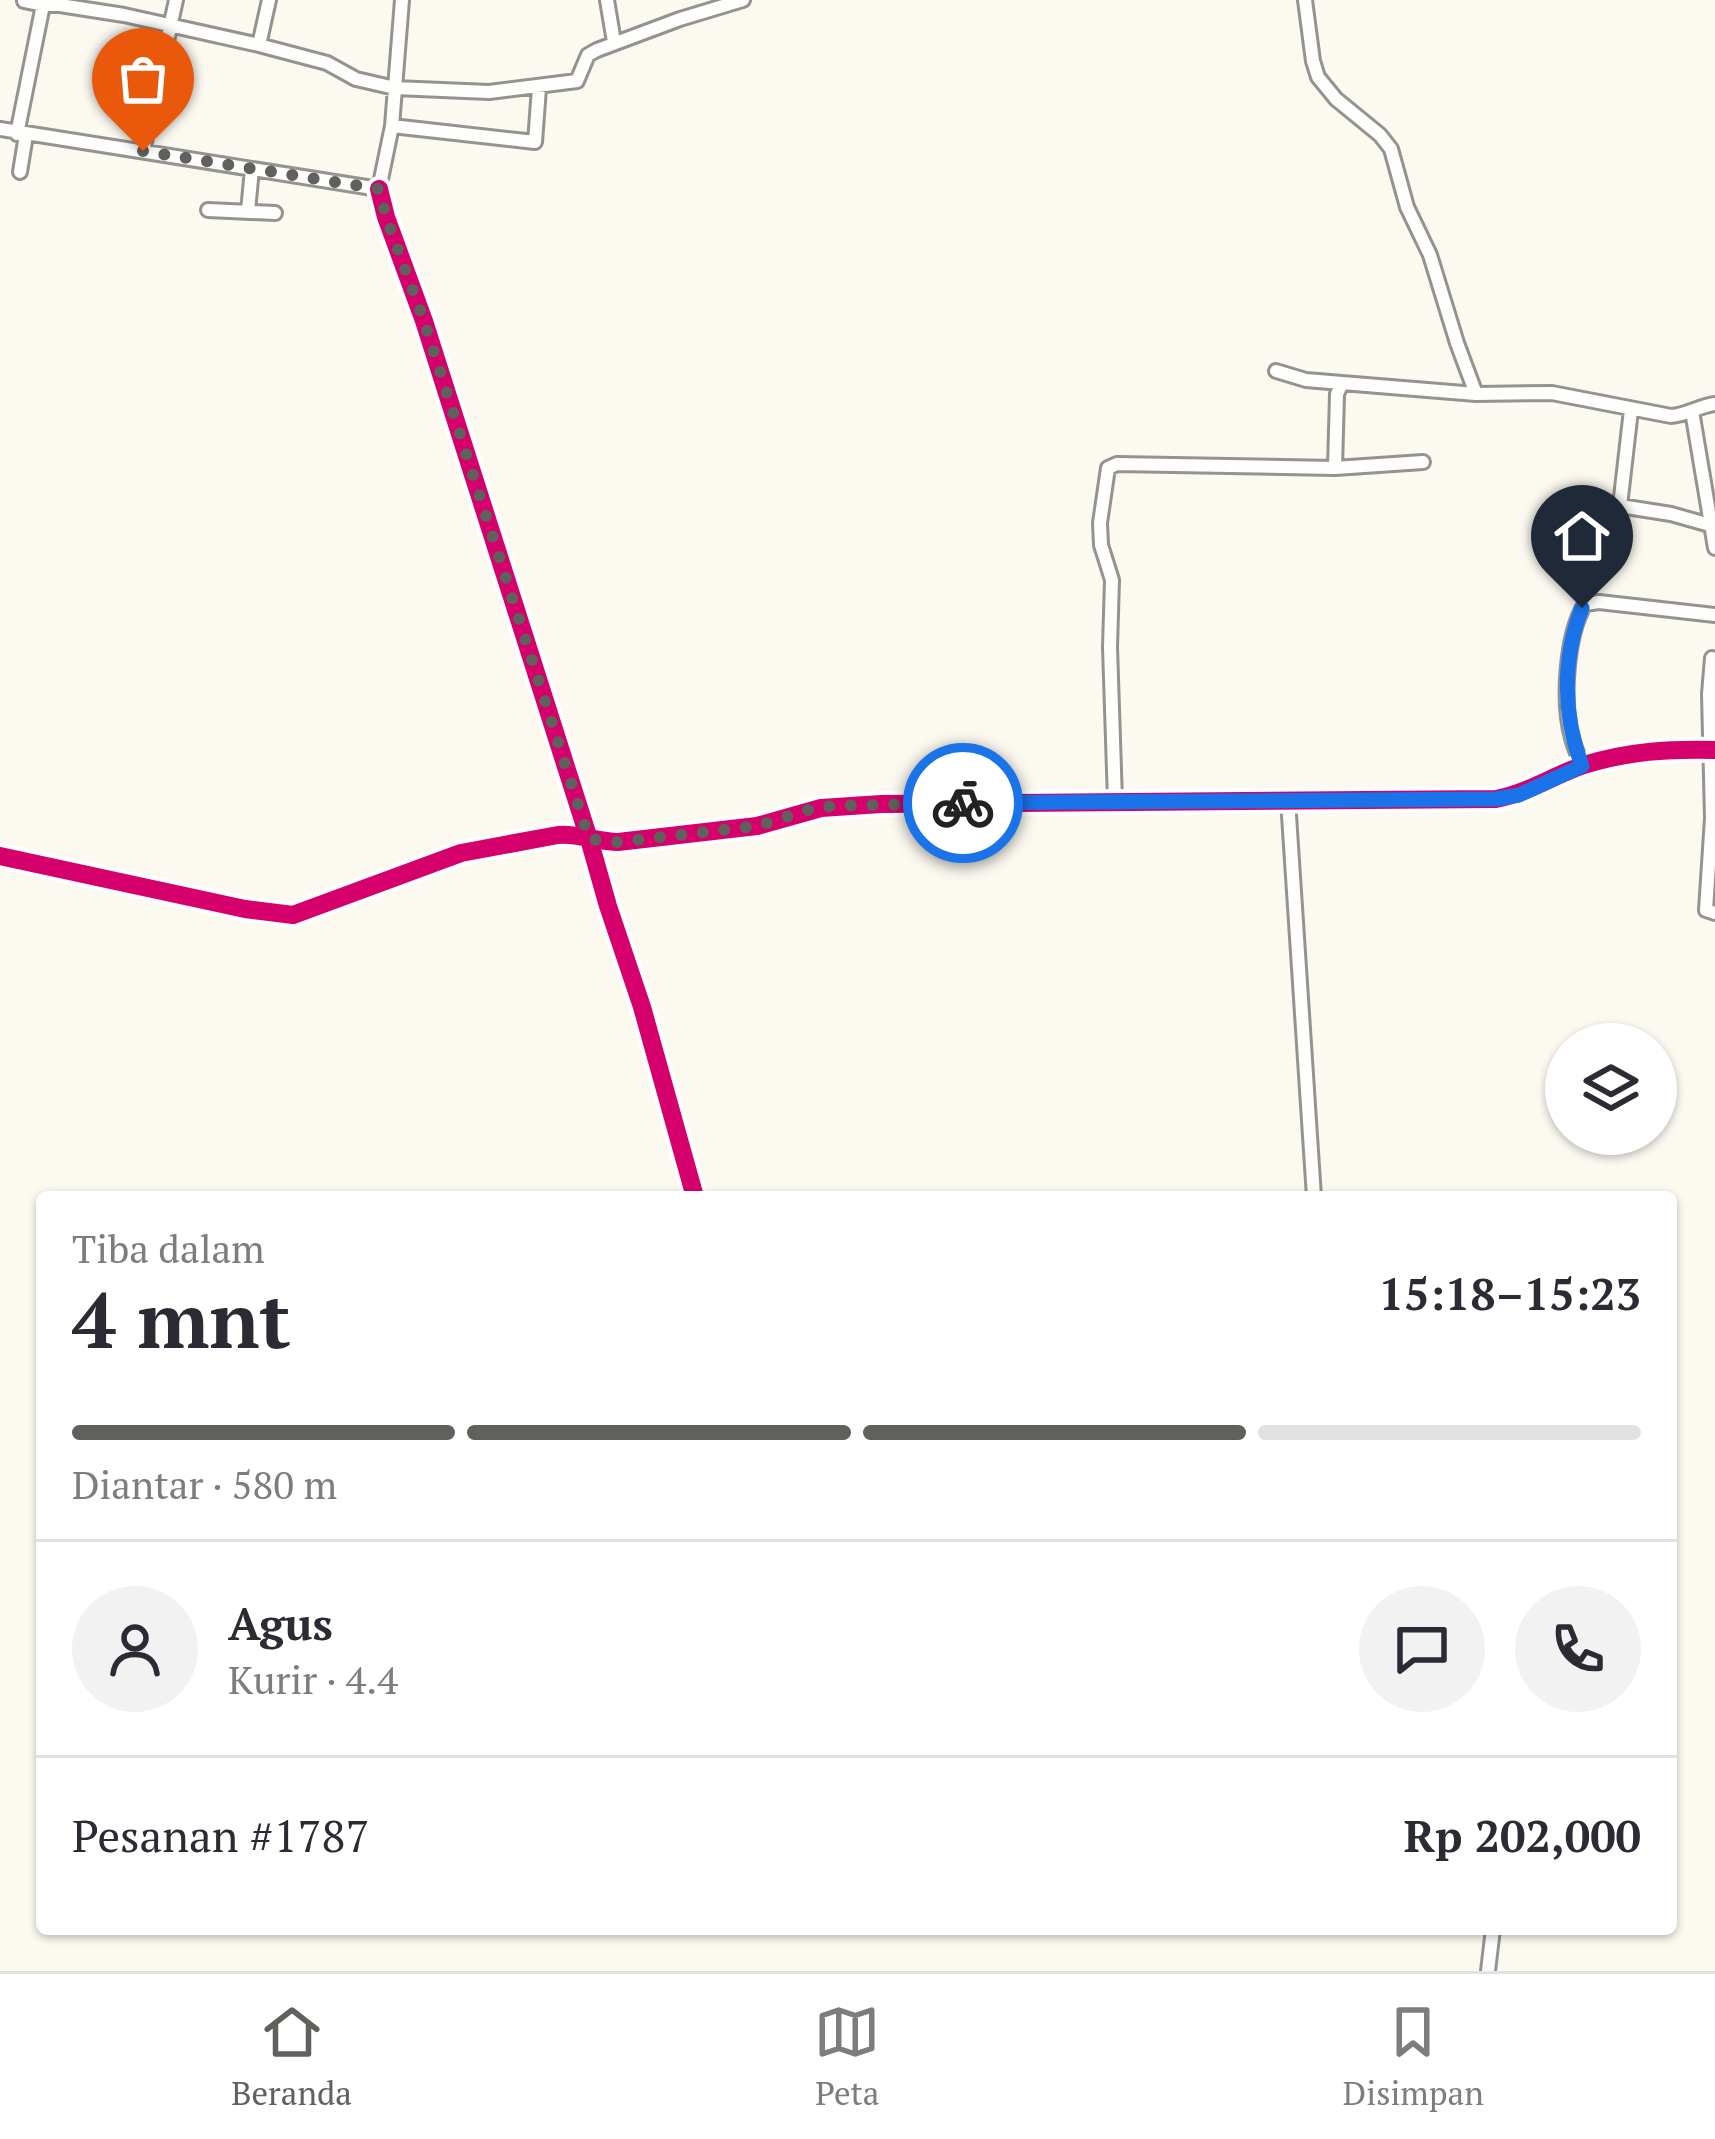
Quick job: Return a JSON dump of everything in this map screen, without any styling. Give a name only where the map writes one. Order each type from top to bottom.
[{"type":"street","points":[[143,151],[176,0]]},
{"type":"street","points":[[260,44],[269,0]]},
{"type":"street","points":[[402,0],[392,126],[379,189],[642,1006],[692,1191]]},
{"type":"street","points":[[607,0],[614,42]]},
{"type":"street","points":[[24,1],[124,15],[260,44],[395,88],[459,93],[577,81],[588,55],[614,42],[743,0]]},
{"type":"street","points":[[1305,0],[1318,77],[1391,149],[1407,207],[1430,255],[1476,394]]},
{"type":"street","points":[[20,172],[43,5]]},
{"type":"street","points":[[392,126],[535,142],[539,88]]},
{"type":"street","points":[[0,129],[379,189]]},
{"type":"street","points":[[248,211],[252,169]]},
{"type":"street","points":[[208,210],[275,213]]},
{"type":"street","points":[[1276,371],[1306,380],[1476,394],[1552,393],[1671,416],[1715,404]]},
{"type":"street","points":[[1335,468],[1337,394],[1342,382]]},
{"type":"street","points":[[1585,572],[1593,537],[1620,506],[1631,410]]},
{"type":"street","points":[[1692,411],[1715,548]]},
{"type":"street","points":[[1115,801],[1112,580],[1100,523],[1108,467],[1335,468],[1423,462]]},
{"type":"street","points":[[1620,506],[1710,525]]},
{"type":"street","points":[[1582,766],[1568,715],[1568,667],[1585,604],[1715,615]]},
{"type":"street","points":[[1714,655],[1709,684],[1714,750],[1712,856],[1706,910],[1715,914]]},
{"type":"street","points":[[0,856],[293,915],[461,853],[569,834],[618,842],[757,826],[833,806],[1496,799],[1519,795],[1582,766],[1628,752],[1714,750]]},
{"type":"street","points":[[1288,800],[1314,1191]]},
{"type":"street","points":[[1488,1971],[1492,1935]]},
{"type":"cycle path","points":[[379,189],[642,1007],[693,1191]]},
{"type":"cycle path","points":[[0,856],[293,915],[461,853],[558,835],[618,842],[757,826],[821,808],[881,804],[1496,799],[1617,757],[1715,750]]},
{"type":"way so far","points":[[143,151],[379,189],[589,839],[618,842],[757,826],[833,806],[963,803]]},
{"type":"route","points":[[963,803],[1496,799],[1519,795],[1582,766],[1568,715],[1568,667],[1582,608]]}]
